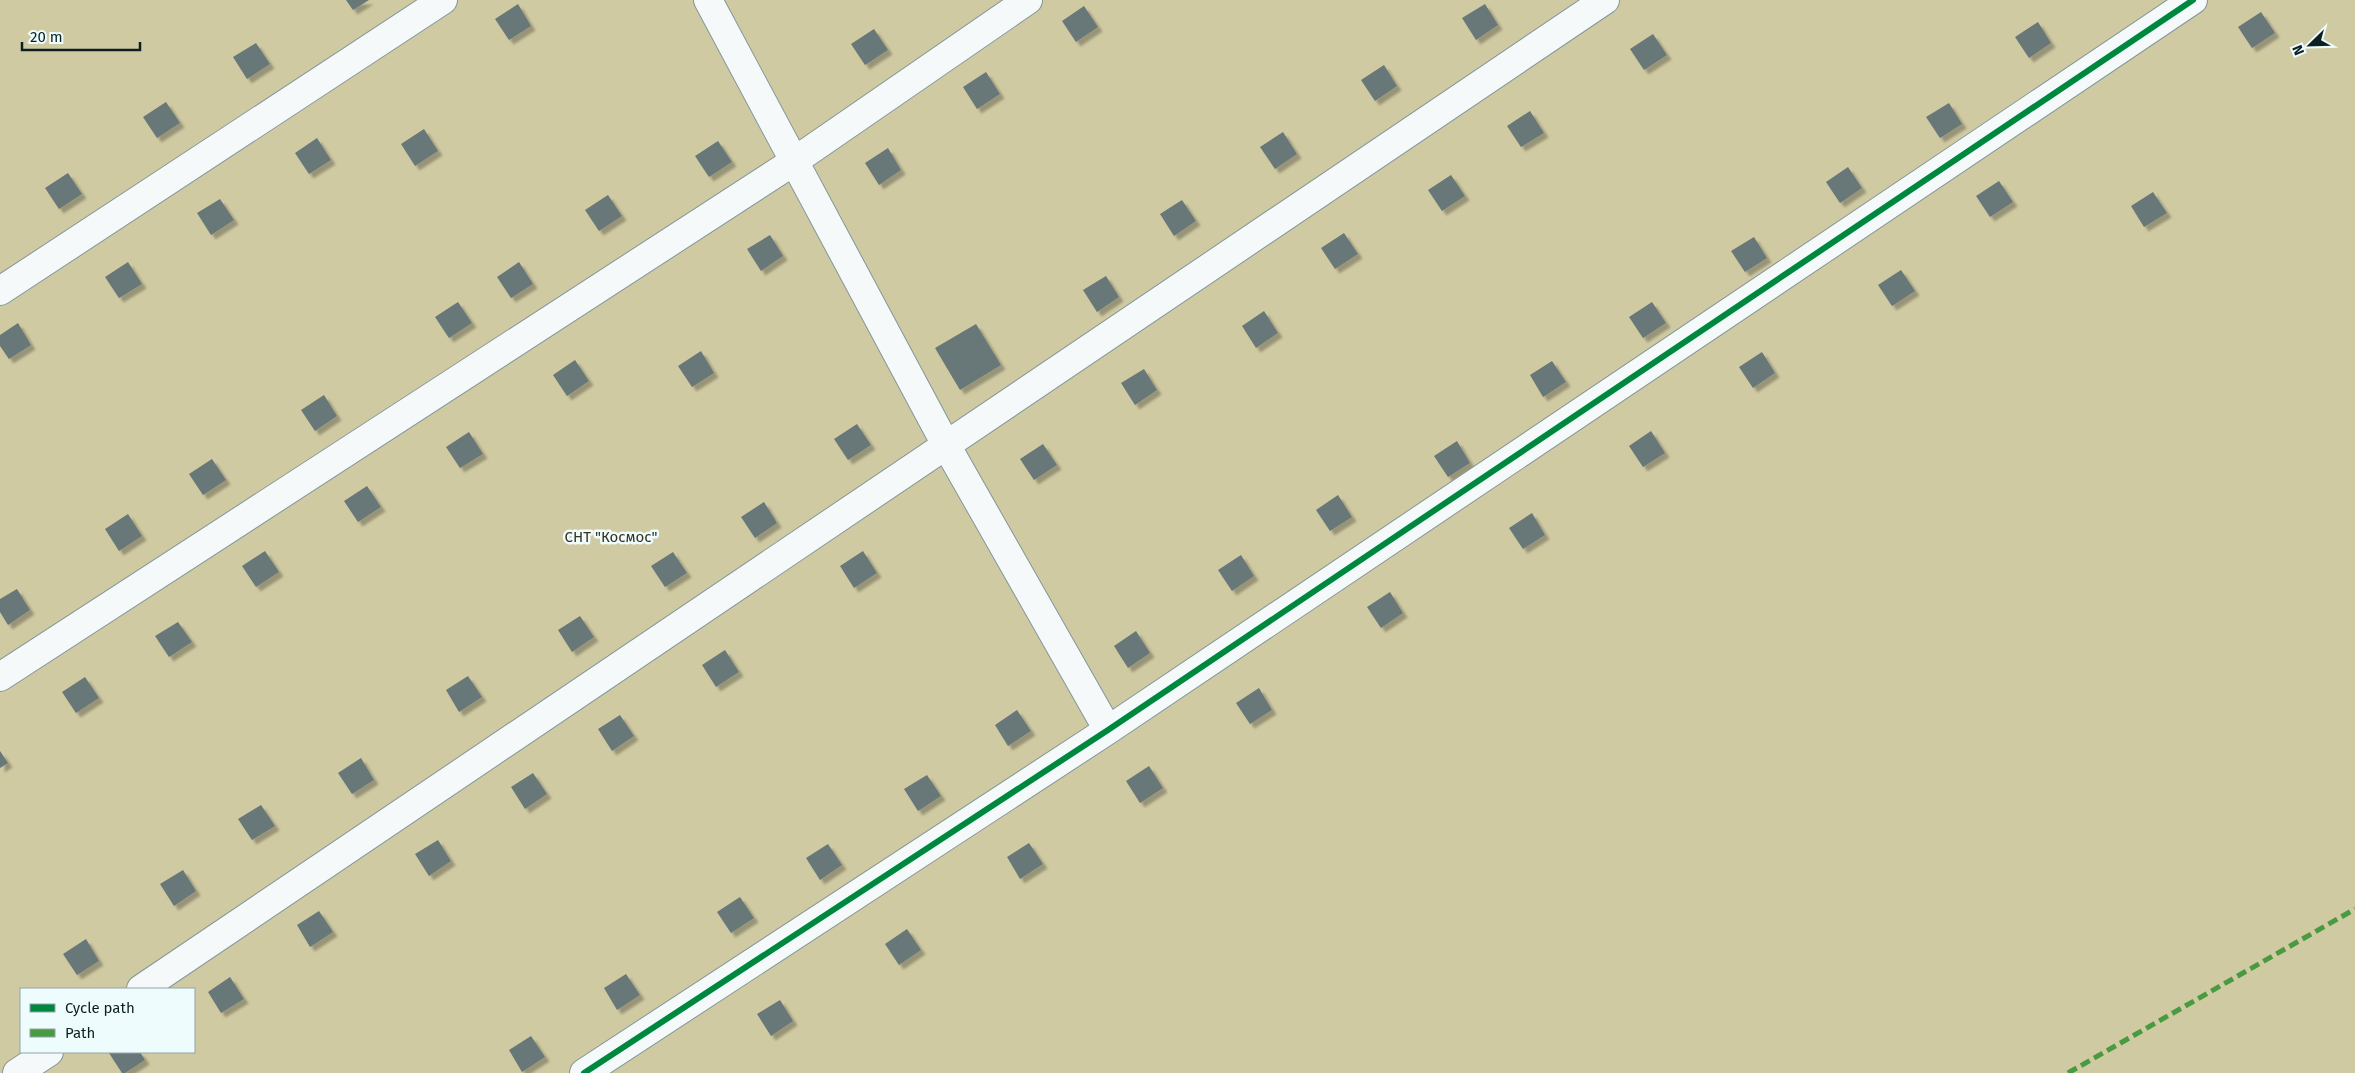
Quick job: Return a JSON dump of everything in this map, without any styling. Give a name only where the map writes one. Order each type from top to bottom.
[{"type":"street","points":[[0,291],[443,0]]},
{"type":"street","points":[[708,0],[793,162],[946,444],[1108,730]]},
{"type":"street","points":[[0,677],[793,162],[1028,0]]},
{"type":"street","points":[[142,988],[1605,0]]},
{"type":"street","points":[[584,1073],[1108,730],[2193,0]]},
{"type":"street","points":[[17,1073],[47,1053]]},
{"type":"green space","name":"СНТ \"Космос\"","points":[[0,0],[2355,0],[2355,1073],[0,1073]]},
{"type":"building","points":[[346,0],[369,0],[353,10]]},
{"type":"building","points":[[518,4],[531,26],[509,40],[495,19]]},
{"type":"building","points":[[1485,4],[1498,25],[1476,40],[1462,18]]},
{"type":"building","points":[[1084,6],[1098,27],[1076,42],[1062,21]]},
{"type":"building","points":[[2261,12],[2275,33],[2252,48],[2238,27]]},
{"type":"building","points":[[2038,22],[2051,43],[2029,58],[2015,37]]},
{"type":"building","points":[[874,29],[888,50],[865,65],[851,44]]},
{"type":"building","points":[[1653,34],[1667,55],[1644,70],[1630,49]]},
{"type":"building","points":[[256,43],[270,64],[247,79],[233,57]]},
{"type":"building","points":[[1384,65],[1397,86],[1375,101],[1361,80]]},
{"type":"building","points":[[986,72],[1000,94],[977,109],[963,87]]},
{"type":"building","points":[[166,102],[180,123],[157,138],[143,117]]},
{"type":"building","points":[[1949,103],[1962,124],[1940,138],[1926,117]]},
{"type":"building","points":[[1530,111],[1544,133],[1521,147],[1507,126]]},
{"type":"building","points":[[424,129],[438,151],[415,166],[401,144]]},
{"type":"building","points":[[1283,132],[1297,154],[1275,169],[1260,147]]},
{"type":"building","points":[[317,138],[331,160],[309,174],[295,153]]},
{"type":"building","points":[[718,141],[732,162],[709,177],[695,156]]},
{"type":"building","points":[[888,148],[901,170],[879,185],[865,163]]},
{"type":"building","points":[[1848,167],[1862,188],[1840,203],[1826,182]]},
{"type":"building","points":[[68,173],[82,194],[59,209],[45,188]]},
{"type":"building","points":[[1451,175],[1465,196],[1442,211],[1428,190]]},
{"type":"building","points":[[1999,181],[2013,202],[1990,217],[1976,196]]},
{"type":"building","points":[[2153,192],[2167,213],[2144,227],[2131,206]]},
{"type":"building","points":[[608,195],[622,216],[599,231],[585,210]]},
{"type":"building","points":[[220,199],[234,220],[211,235],[197,213]]},
{"type":"building","points":[[1182,200],[1196,221],[1174,236],[1160,214]]},
{"type":"building","points":[[1344,233],[1358,254],[1335,269],[1321,248]]},
{"type":"building","points":[[770,235],[783,256],[761,271],[747,249]]},
{"type":"building","points":[[1754,237],[1767,258],[1745,272],[1731,251]]},
{"type":"building","points":[[128,262],[142,284],[119,298],[105,277]]},
{"type":"building","points":[[519,262],[533,284],[511,298],[497,277]]},
{"type":"building","points":[[1901,270],[1915,291],[1892,306],[1878,285]]},
{"type":"building","points":[[1106,276],[1119,297],[1097,312],[1083,290]]},
{"type":"building","points":[[458,302],[472,323],[449,338],[435,317]]},
{"type":"building","points":[[1652,302],[1666,323],[1643,338],[1629,317]]},
{"type":"building","points":[[1264,311],[1278,333],[1256,348],[1242,326]]},
{"type":"building","points":[[18,323],[31,345],[9,359],[0,346],[0,335]]},
{"type":"building","points":[[976,324],[1001,365],[960,390],[935,348]]},
{"type":"building","points":[[701,351],[714,373],[692,387],[678,366]]},
{"type":"building","points":[[1762,352],[1775,373],[1753,388],[1739,367]]},
{"type":"building","points":[[575,360],[589,381],[567,396],[553,375]]},
{"type":"building","points":[[1552,361],[1566,382],[1543,397],[1530,375]]},
{"type":"building","points":[[1144,369],[1157,390],[1135,405],[1121,383]]},
{"type":"building","points":[[324,395],[337,416],[315,431],[301,410]]},
{"type":"building","points":[[857,424],[871,445],[848,460],[834,439]]},
{"type":"building","points":[[1651,431],[1665,453],[1643,467],[1629,446]]},
{"type":"building","points":[[469,432],[483,454],[460,468],[446,447]]},
{"type":"building","points":[[1457,441],[1470,463],[1448,477],[1434,456]]},
{"type":"building","points":[[1043,444],[1057,465],[1034,480],[1020,459]]},
{"type":"building","points":[[212,459],[226,480],[203,495],[189,474]]},
{"type":"building","points":[[367,486],[381,507],[358,522],[344,501]]},
{"type":"building","points":[[1338,495],[1352,517],[1330,531],[1316,510]]},
{"type":"building","points":[[764,502],[777,523],[755,538],[741,517]]},
{"type":"building","points":[[1532,513],[1545,535],[1523,549],[1509,528]]},
{"type":"building","points":[[128,514],[142,536],[119,551],[105,529]]},
{"type":"building","points":[[265,551],[279,572],[256,587],[242,566]]},
{"type":"building","points":[[863,551],[877,573],[854,588],[840,566]]},
{"type":"building","points":[[673,552],[687,573],[665,587],[651,566]]},
{"type":"building","points":[[1241,555],[1254,576],[1232,591],[1218,570]]},
{"type":"building","points":[[17,589],[30,610],[8,625],[0,612],[0,599]]},
{"type":"building","points":[[1390,592],[1403,613],[1381,628],[1367,607]]},
{"type":"building","points":[[580,616],[594,637],[572,652],[558,630]]},
{"type":"building","points":[[178,622],[192,642],[169,657],[155,636]]},
{"type":"building","points":[[1136,631],[1150,653],[1128,668],[1114,646]]},
{"type":"building","points":[[725,650],[739,672],[716,687],[702,665]]},
{"type":"building","points":[[468,676],[482,697],[459,712],[446,690]]},
{"type":"building","points":[[85,677],[99,698],[76,713],[62,692]]},
{"type":"building","points":[[1259,688],[1272,710],[1250,724],[1236,703]]},
{"type":"building","points":[[1017,710],[1031,731],[1008,746],[995,725]]},
{"type":"building","points":[[620,715],[634,736],[612,751],[598,729]]},
{"type":"building","points":[[0,751],[8,763],[0,768]]},
{"type":"building","points":[[361,758],[374,780],[352,794],[338,773]]},
{"type":"building","points":[[1149,766],[1163,788],[1140,803],[1126,781]]},
{"type":"building","points":[[533,773],[547,794],[525,809],[511,787]]},
{"type":"building","points":[[927,775],[941,796],[918,811],[904,789]]},
{"type":"building","points":[[261,805],[275,826],[252,840],[238,819]]},
{"type":"building","points":[[438,840],[451,861],[429,876],[415,854]]},
{"type":"building","points":[[1029,843],[1043,864],[1020,879],[1007,857]]},
{"type":"building","points":[[828,844],[842,865],[820,880],[806,858]]},
{"type":"building","points":[[183,870],[196,891],[174,906],[160,884]]},
{"type":"building","points":[[740,897],[754,918],[731,933],[717,912]]},
{"type":"building","points":[[319,911],[333,932],[310,947],[297,925]]},
{"type":"building","points":[[907,929],[921,950],[899,965],[885,944]]},
{"type":"building","points":[[86,939],[99,961],[77,975],[63,954]]},
{"type":"building","points":[[626,974],[640,995],[617,1010],[604,988]]},
{"type":"building","points":[[230,977],[244,999],[221,1013],[208,992]]},
{"type":"building","points":[[780,1000],[793,1021],[771,1036],[757,1014]]},
{"type":"building","points":[[531,1036],[545,1057],[522,1072],[509,1050]]},
{"type":"building","points":[[109,1053],[141,1053],[145,1060],[122,1073]]},
{"type":"marked path","points":[[2068,1073],[2355,909]]},
{"type":"cycle path","points":[[584,1073],[1108,730],[2193,0]]}]
